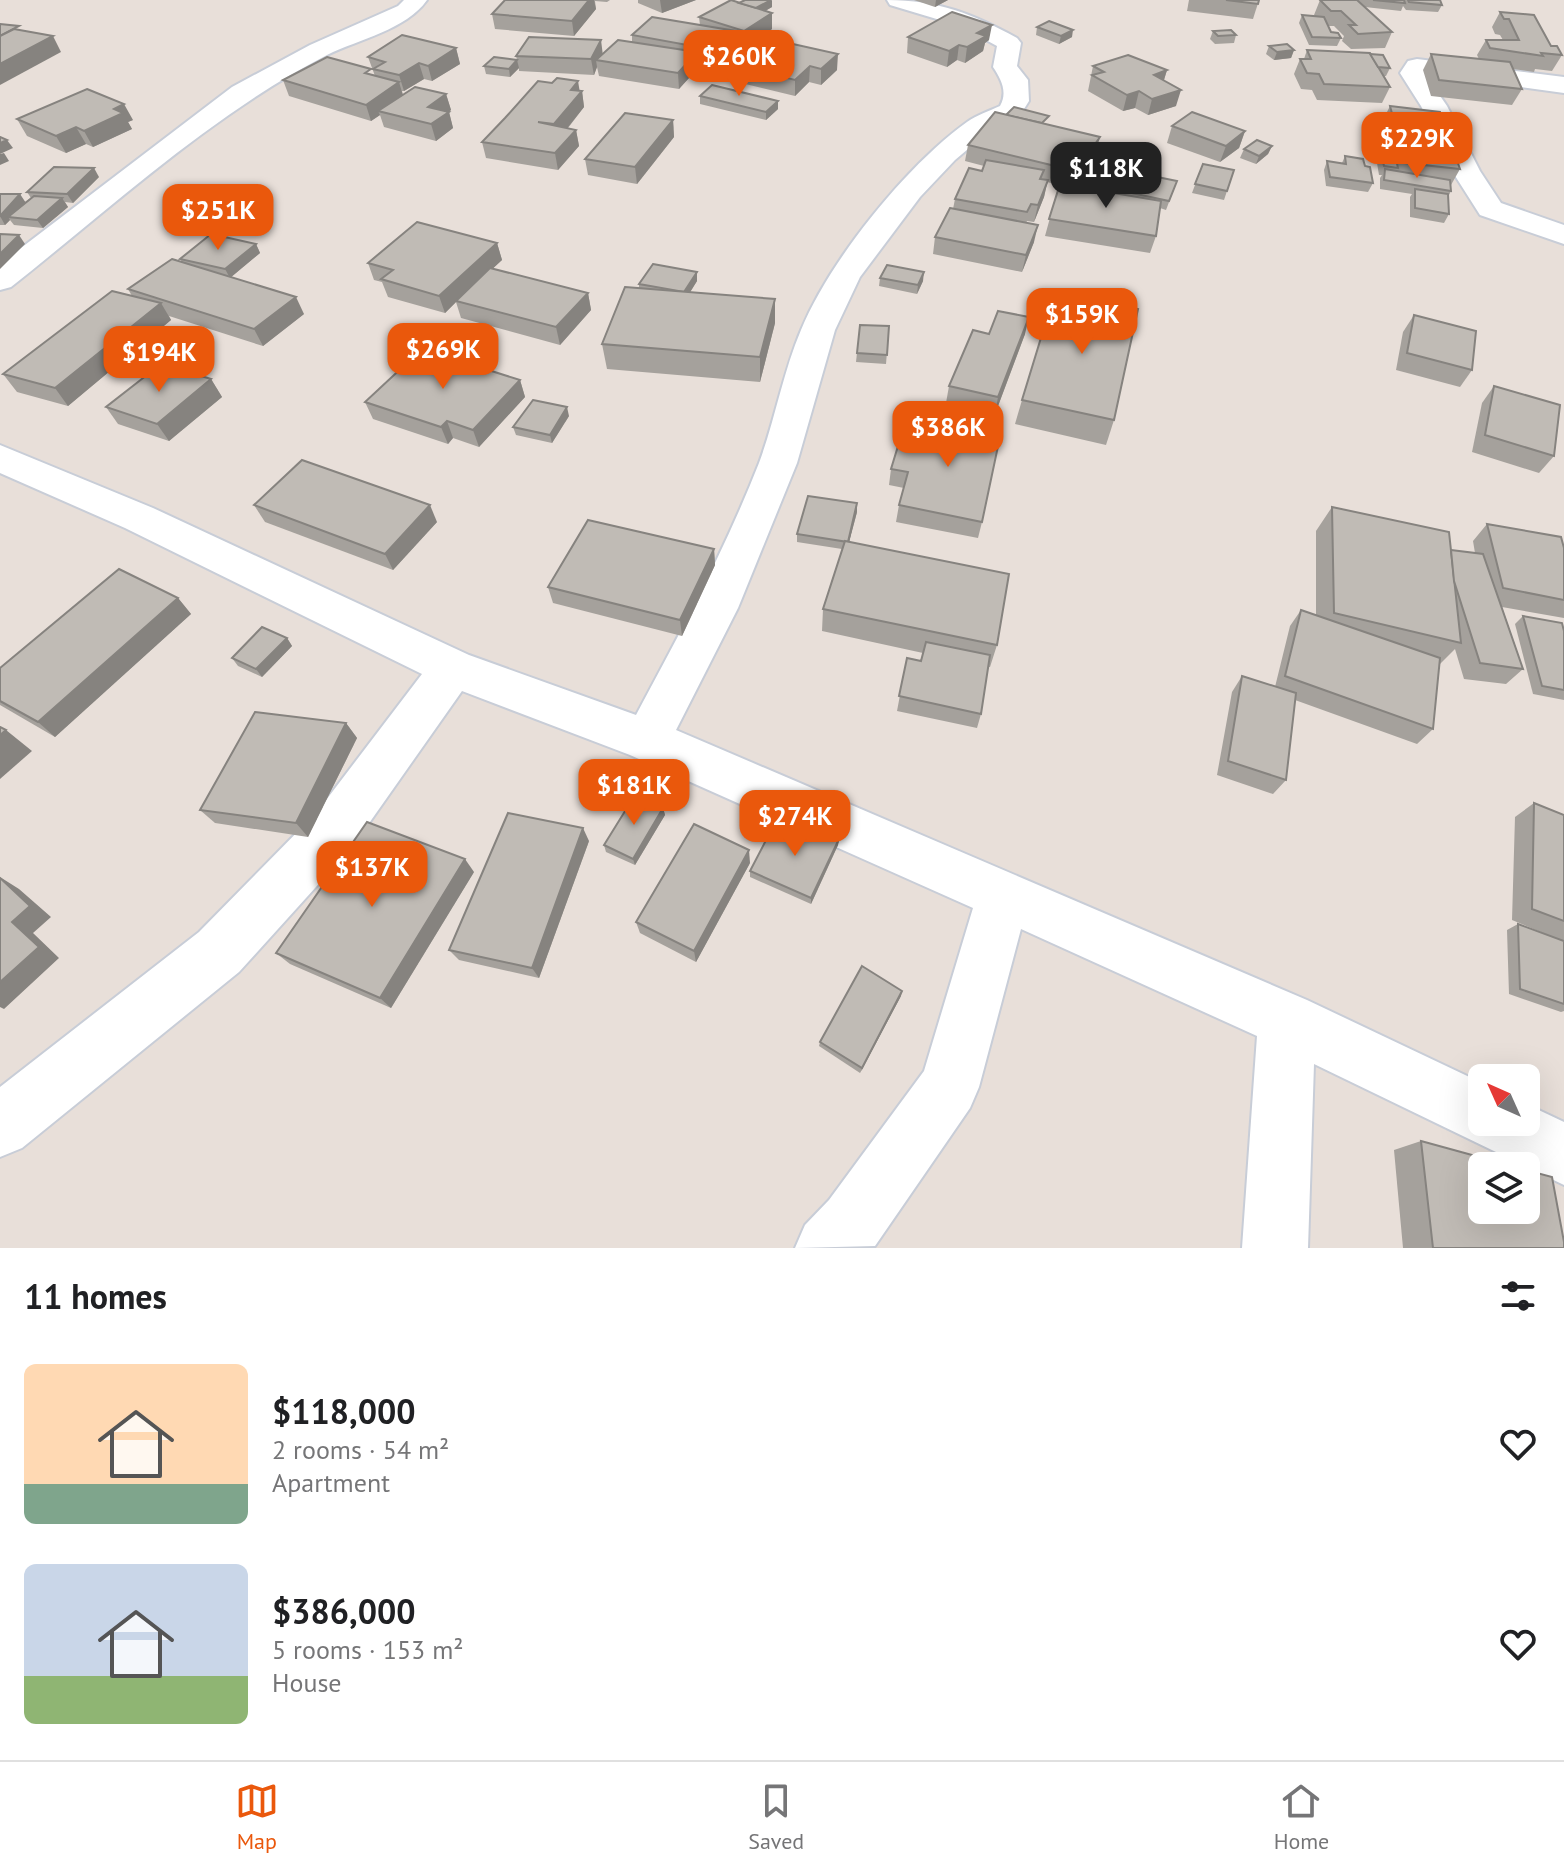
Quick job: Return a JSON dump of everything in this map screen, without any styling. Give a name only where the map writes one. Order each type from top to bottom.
[{"type":"street","points":[[0,280],[241,92],[319,50],[406,11],[416,0]]},
{"type":"street","points":[[647,740],[716,608],[772,478],[818,330],[845,275],[910,191],[945,154],[979,126],[1010,111],[1016,101],[1015,80],[1005,67],[1009,43],[968,21],[898,0]]},
{"type":"street","points":[[1564,85],[1417,66],[1412,73],[1434,106],[1466,171],[1490,209],[1564,235]]},
{"type":"street","points":[[0,458],[139,518],[453,668],[647,740],[1287,1020],[1468,1108]]},
{"type":"street","points":[[0,1126],[219,952],[335,829],[453,668]]},
{"type":"street","points":[[828,1248],[852,1223],[949,1087],[1003,896]]},
{"type":"street","points":[[1275,1248],[1287,1020]]},
{"type":"street","points":[[1526,1136],[1564,1154]]},
{"type":"building","points":[[505,0],[589,0],[572,21],[492,14]]},
{"type":"building","points":[[731,0],[772,13],[744,31],[699,17]]},
{"type":"building","points":[[745,0],[771,0],[756,8],[739,3]]},
{"type":"building","points":[[1226,0],[1259,0],[1258,4]]},
{"type":"building","points":[[1320,0],[1357,0],[1392,32],[1358,34],[1349,25],[1356,25],[1341,11],[1331,11]]},
{"type":"building","points":[[1373,0],[1404,0],[1405,3]]},
{"type":"building","points":[[1440,0],[1442,5],[1409,2]]},
{"type":"building","points":[[952,12],[992,25],[977,33],[986,36],[967,47],[959,45],[949,51],[908,37]]},
{"type":"building","points":[[1500,12],[1534,15],[1551,46],[1557,46],[1562,55],[1541,53],[1543,56],[1490,48],[1486,40],[1519,40],[1509,19],[1504,19]]},
{"type":"building","points":[[1302,15],[1324,17],[1331,32],[1338,33],[1341,38],[1312,37]]},
{"type":"building","points":[[652,17],[760,35],[737,58],[700,51],[704,48],[632,35]]},
{"type":"building","points":[[1049,21],[1073,30],[1061,36],[1037,27]]},
{"type":"building","points":[[0,24],[19,26],[0,36]]},
{"type":"building","points":[[14,29],[53,36],[0,64],[0,36]]},
{"type":"building","points":[[1231,30],[1236,35],[1218,36],[1213,31]]},
{"type":"building","points":[[402,35],[456,48],[428,66],[419,63],[399,75],[373,69],[385,62],[368,57]]},
{"type":"building","points":[[529,37],[601,40],[591,59],[516,56]]},
{"type":"building","points":[[766,38],[838,54],[821,69],[810,66],[795,80],[733,65]]},
{"type":"building","points":[[618,40],[697,52],[678,73],[596,60]]},
{"type":"building","points":[[1287,44],[1294,50],[1277,52],[1269,46]]},
{"type":"building","points":[[1307,50],[1370,53],[1390,87],[1324,84],[1319,74],[1307,73],[1300,59],[1311,59]]},
{"type":"building","points":[[1370,54],[1383,55],[1390,68],[1378,67]]},
{"type":"building","points":[[1431,54],[1510,62],[1522,89],[1439,80]]},
{"type":"building","points":[[1128,55],[1167,70],[1154,75],[1181,90],[1152,99],[1139,91],[1127,95],[1092,75],[1104,72],[1093,66]]},
{"type":"building","points":[[327,57],[371,69],[365,73],[399,82],[366,105],[283,80]]},
{"type":"building","points":[[494,57],[517,60],[509,69],[484,66]]},
{"type":"building","points":[[557,78],[578,81],[571,90],[582,91],[554,124],[538,122],[576,130],[555,153],[482,142],[538,81],[552,83]]},
{"type":"building","points":[[712,85],[778,101],[766,112],[700,96]]},
{"type":"building","points":[[415,87],[446,94],[428,107],[449,112],[431,124],[378,111]]},
{"type":"building","points":[[87,89],[124,104],[114,109],[123,113],[84,131],[76,127],[56,136],[17,119]]},
{"type":"building","points":[[1390,106],[1440,112],[1460,169],[1405,163]]},
{"type":"building","points":[[1014,107],[1049,116],[1042,123],[1006,115]]},
{"type":"building","points":[[995,112],[1100,137],[1076,171],[968,145]]},
{"type":"building","points":[[1192,112],[1245,131],[1226,146],[1172,126]]},
{"type":"building","points":[[625,113],[673,120],[635,167],[585,159]]},
{"type":"building","points":[[1257,140],[1272,146],[1259,156],[1244,149]]},
{"type":"building","points":[[1380,148],[1394,150],[1398,168],[1384,166]]},
{"type":"building","points":[[1345,156],[1363,159],[1365,166],[1370,167],[1373,183],[1330,177],[1327,161],[1346,164]]},
{"type":"building","points":[[986,160],[1044,170],[1040,179],[1048,180],[1038,205],[1031,204],[1027,212],[955,199],[969,168],[982,171]]},
{"type":"building","points":[[1203,164],[1234,170],[1227,191],[1195,184]]},
{"type":"building","points":[[54,167],[94,168],[67,194],[27,192]]},
{"type":"building","points":[[1385,169],[1450,180],[1451,191],[1384,180]]},
{"type":"building","points":[[1123,170],[1177,181],[1169,201],[1113,189]]},
{"type":"building","points":[[1060,184],[1161,201],[1156,236],[1049,219]]},
{"type":"building","points":[[1415,189],[1448,194],[1449,214],[1415,208]]},
{"type":"building","points":[[0,194],[20,194],[0,216]]},
{"type":"building","points":[[34,196],[62,198],[37,220],[8,217]]},
{"type":"building","points":[[950,208],[1038,225],[1026,255],[935,237]]},
{"type":"building","points":[[417,222],[497,243],[439,296],[381,279],[393,270],[368,263]]},
{"type":"building","points":[[0,234],[19,235],[0,254]]},
{"type":"building","points":[[211,234],[256,244],[225,269],[180,259]]},
{"type":"building","points":[[172,259],[296,297],[254,329],[128,289]]},
{"type":"building","points":[[653,264],[697,272],[684,292],[639,284]]},
{"type":"building","points":[[887,265],[924,272],[918,285],[880,278]]},
{"type":"building","points":[[490,268],[588,293],[556,327],[456,301]]},
{"type":"building","points":[[625,287],[775,299],[760,357],[602,344]]},
{"type":"building","points":[[112,291],[161,303],[55,388],[3,374]]},
{"type":"building","points":[[1055,292],[1138,309],[1114,420],[1022,400]]},
{"type":"building","points":[[998,311],[1029,317],[998,397],[949,386],[973,330],[989,334]]},
{"type":"building","points":[[1414,315],[1476,331],[1472,370],[1407,353]]},
{"type":"building","points":[[860,325],[889,326],[887,355],[857,353]]},
{"type":"building","points":[[422,349],[520,380],[473,430],[447,421],[441,427],[365,402]]},
{"type":"building","points":[[161,364],[211,379],[157,424],[106,407]]},
{"type":"building","points":[[1494,386],[1560,405],[1554,456],[1485,435]]},
{"type":"building","points":[[533,400],[567,407],[550,435],[513,427]]},
{"type":"building","points":[[924,418],[1001,432],[982,522],[899,505],[908,472],[891,469],[902,433],[919,436]]},
{"type":"building","points":[[302,460],[430,505],[385,554],[254,505]]},
{"type":"building","points":[[808,496],[857,503],[848,542],[797,534]]},
{"type":"building","points":[[1332,507],[1449,532],[1461,643],[1334,613]]},
{"type":"building","points":[[588,520],[714,549],[680,620],[548,587]]},
{"type":"building","points":[[1487,524],[1561,537],[1564,548],[1564,600],[1503,588]]},
{"type":"building","points":[[845,541],[1009,574],[997,645],[823,609]]},
{"type":"building","points":[[1451,550],[1483,554],[1523,669],[1480,663],[1454,581]]},
{"type":"building","points":[[119,569],[178,598],[38,722],[0,701],[0,668]]},
{"type":"building","points":[[1301,610],[1440,658],[1433,729],[1285,676]]},
{"type":"building","points":[[1523,616],[1562,623],[1564,690],[1542,686]]},
{"type":"building","points":[[262,627],[287,638],[256,669],[232,658]]},
{"type":"building","points":[[926,642],[990,655],[981,714],[899,696],[907,658],[921,661]]},
{"type":"building","points":[[1242,676],[1296,693],[1286,780],[1228,761]]},
{"type":"building","points":[[255,712],[346,723],[296,823],[200,810]]},
{"type":"building","points":[[635,795],[663,808],[633,859],[604,845]]},
{"type":"building","points":[[1534,803],[1564,815],[1564,921],[1532,909]]},
{"type":"building","points":[[508,813],[583,828],[532,968],[449,950]]},
{"type":"building","points":[[367,822],[465,859],[380,998],[276,953]]},
{"type":"building","points":[[775,823],[798,833],[803,824],[839,839],[811,898],[750,871]]},
{"type":"building","points":[[694,824],[749,850],[694,951],[636,922]]},
{"type":"building","points":[[0,878],[30,906],[12,922],[39,947],[0,982]]},
{"type":"building","points":[[1518,924],[1564,941],[1564,1004],[1520,989]]},
{"type":"building","points":[[862,966],[902,991],[862,1068],[820,1042]]},
{"type":"building","points":[[1421,1141],[1468,1154],[1468,1224],[1540,1224],[1540,1174],[1552,1177],[1564,1248],[1433,1248]]}]
